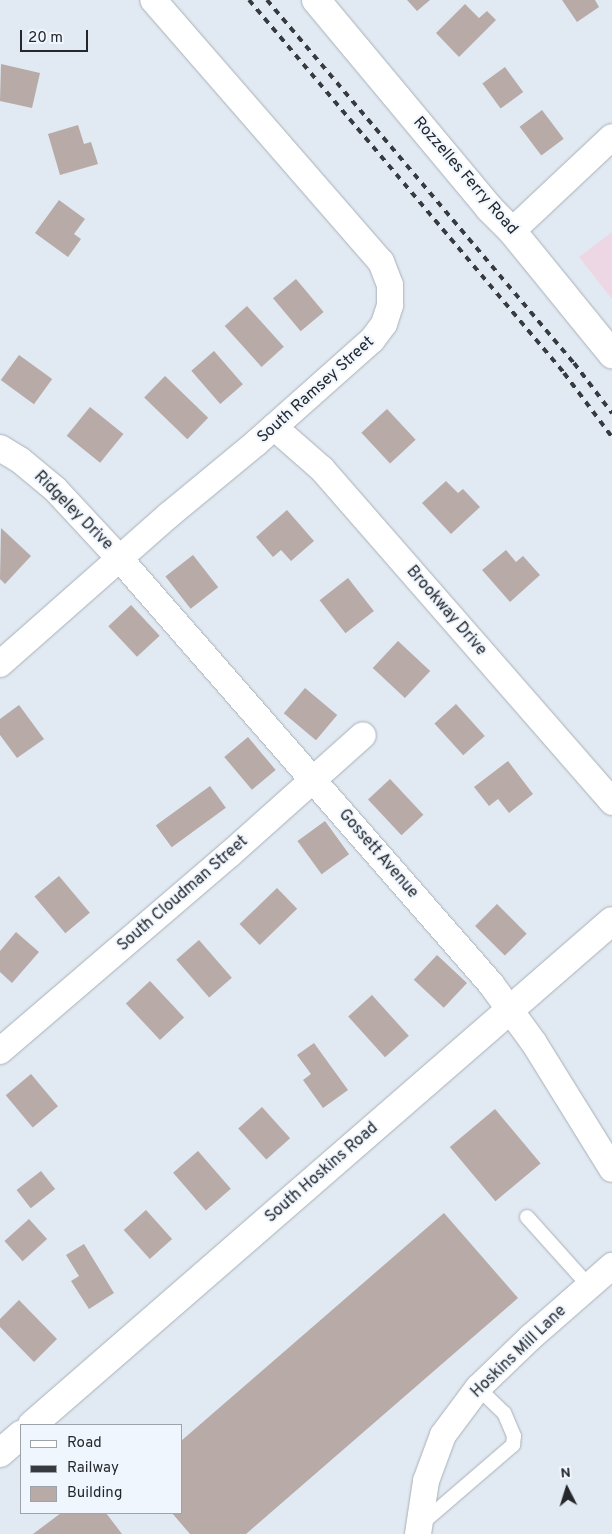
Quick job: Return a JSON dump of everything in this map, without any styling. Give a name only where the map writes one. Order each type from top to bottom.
[{"type":"street","name":"South Ramsey Street","points":[[0,664],[274,427],[379,333],[390,305],[390,285],[381,262],[153,0]]},
{"type":"street","name":"Rozzelles Ferry Road","points":[[316,0],[489,208],[512,231],[612,354]]},
{"type":"street","points":[[512,231],[612,137]]},
{"type":"street","name":"Brookway Drive","points":[[274,427],[322,469],[612,802]]},
{"type":"street","name":"Ridgeley Drive","points":[[0,448],[20,460],[55,489],[120,559]]},
{"type":"street","name":"Gossett Avenue","points":[[120,559],[491,984],[568,1096],[612,1169]]},
{"type":"street","name":"South Cloudman Street","points":[[0,1051],[230,854],[363,734]]},
{"type":"street","name":"South Hoskins Road","points":[[33,1424],[612,921]]},
{"type":"street","name":"Hoskins Mill Lane","points":[[419,1530],[426,1481],[443,1435],[478,1388],[531,1337],[612,1266]]},
{"type":"street","points":[[0,1454],[20,1436]]},
{"type":"lane","points":[[527,1217],[589,1286]]},
{"type":"lane","points":[[419,1530],[513,1445],[514,1436],[504,1413],[478,1388]]},
{"type":"shaded area","points":[[612,232],[612,299],[579,257]]},
{"type":"building","points":[[407,0],[430,0],[417,11]]},
{"type":"building","points":[[562,0],[595,0],[599,7],[577,22]]},
{"type":"building","points":[[465,4],[479,18],[487,11],[496,20],[459,57],[436,33]]},
{"type":"building","points":[[1,64],[40,73],[32,108],[0,101]]},
{"type":"building","points":[[505,67],[523,92],[501,109],[482,83]]},
{"type":"building","points":[[542,110],[564,139],[541,156],[520,127]]},
{"type":"building","points":[[78,125],[84,144],[91,142],[98,164],[60,175],[48,134]]},
{"type":"building","points":[[59,200],[85,219],[74,234],[81,239],[68,257],[35,233]]},
{"type":"building","points":[[296,279],[324,312],[301,331],[273,298]]},
{"type":"building","points":[[247,306],[284,347],[262,367],[225,326]]},
{"type":"building","points":[[214,351],[243,384],[220,404],[191,371]]},
{"type":"building","points":[[19,355],[52,379],[34,404],[1,380]]},
{"type":"building","points":[[165,376],[208,418],[187,439],[144,398]]},
{"type":"building","points":[[90,407],[123,434],[100,463],[67,436]]},
{"type":"building","points":[[387,409],[416,440],[390,464],[361,433]]},
{"type":"building","points":[[446,481],[458,493],[463,489],[480,507],[451,534],[422,503]]},
{"type":"building","points":[[287,510],[314,541],[291,561],[281,550],[273,557],[256,537]]},
{"type":"building","points":[[1,528],[31,556],[5,584],[0,579]]},
{"type":"building","points":[[506,550],[516,562],[523,556],[540,575],[510,602],[482,570]]},
{"type":"building","points":[[193,555],[218,587],[191,609],[165,577]]},
{"type":"building","points":[[348,578],[374,611],[345,633],[320,600]]},
{"type":"building","points":[[131,605],[160,636],[137,657],[108,626]]},
{"type":"building","points":[[398,641],[430,671],[405,698],[373,668]]},
{"type":"building","points":[[305,688],[337,715],[316,740],[284,713]]},
{"type":"building","points":[[456,704],[485,736],[463,755],[434,723]]},
{"type":"building","points":[[19,705],[44,739],[17,758],[0,735],[0,719]]},
{"type":"building","points":[[248,737],[276,770],[252,790],[224,757]]},
{"type":"building","points":[[508,761],[533,794],[509,813],[498,799],[489,806],[474,787]]},
{"type":"building","points":[[390,779],[423,815],[401,835],[368,799]]},
{"type":"building","points":[[210,786],[226,808],[172,847],[156,825]]},
{"type":"building","points":[[325,821],[349,854],[322,874],[297,841]]},
{"type":"building","points":[[59,876],[90,913],[65,933],[34,897]]},
{"type":"building","points":[[277,888],[297,909],[260,945],[240,924]]},
{"type":"building","points":[[497,904],[527,934],[505,956],[475,926]]},
{"type":"building","points":[[16,932],[39,952],[12,983],[0,972],[0,951]]},
{"type":"building","points":[[199,940],[232,978],[209,997],[176,960]]},
{"type":"building","points":[[437,955],[467,983],[444,1008],[414,980]]},
{"type":"building","points":[[150,981],[184,1018],[160,1040],[126,1004]]},
{"type":"building","points":[[372,995],[409,1036],[385,1057],[348,1016]]},
{"type":"building","points":[[314,1043],[348,1090],[323,1108],[303,1080],[311,1074],[297,1055]]},
{"type":"building","points":[[31,1074],[58,1106],[33,1127],[6,1095]]},
{"type":"building","points":[[262,1107],[290,1138],[266,1160],[238,1128]]},
{"type":"building","points":[[495,1109],[541,1163],[495,1201],[450,1147]]},
{"type":"building","points":[[198,1151],[231,1189],[206,1210],[173,1173]]},
{"type":"building","points":[[41,1171],[55,1189],[31,1208],[17,1190]]},
{"type":"building","points":[[146,1210],[172,1239],[150,1259],[124,1230]]},
{"type":"building","points":[[444,1213],[518,1298],[246,1534],[190,1534],[173,1514],[182,1514],[182,1440]]},
{"type":"building","points":[[29,1219],[47,1239],[23,1261],[4,1241]]},
{"type":"building","points":[[84,1244],[114,1293],[89,1309],[71,1281],[79,1276],[66,1255]]},
{"type":"building","points":[[19,1300],[57,1339],[34,1362],[0,1327],[0,1319]]},
{"type":"building","points":[[60,1514],[107,1514],[122,1534],[33,1534]]},
{"type":"railway","points":[[249,0],[564,373],[612,437]]},
{"type":"railway","points":[[267,0],[574,363],[612,413]]}]
